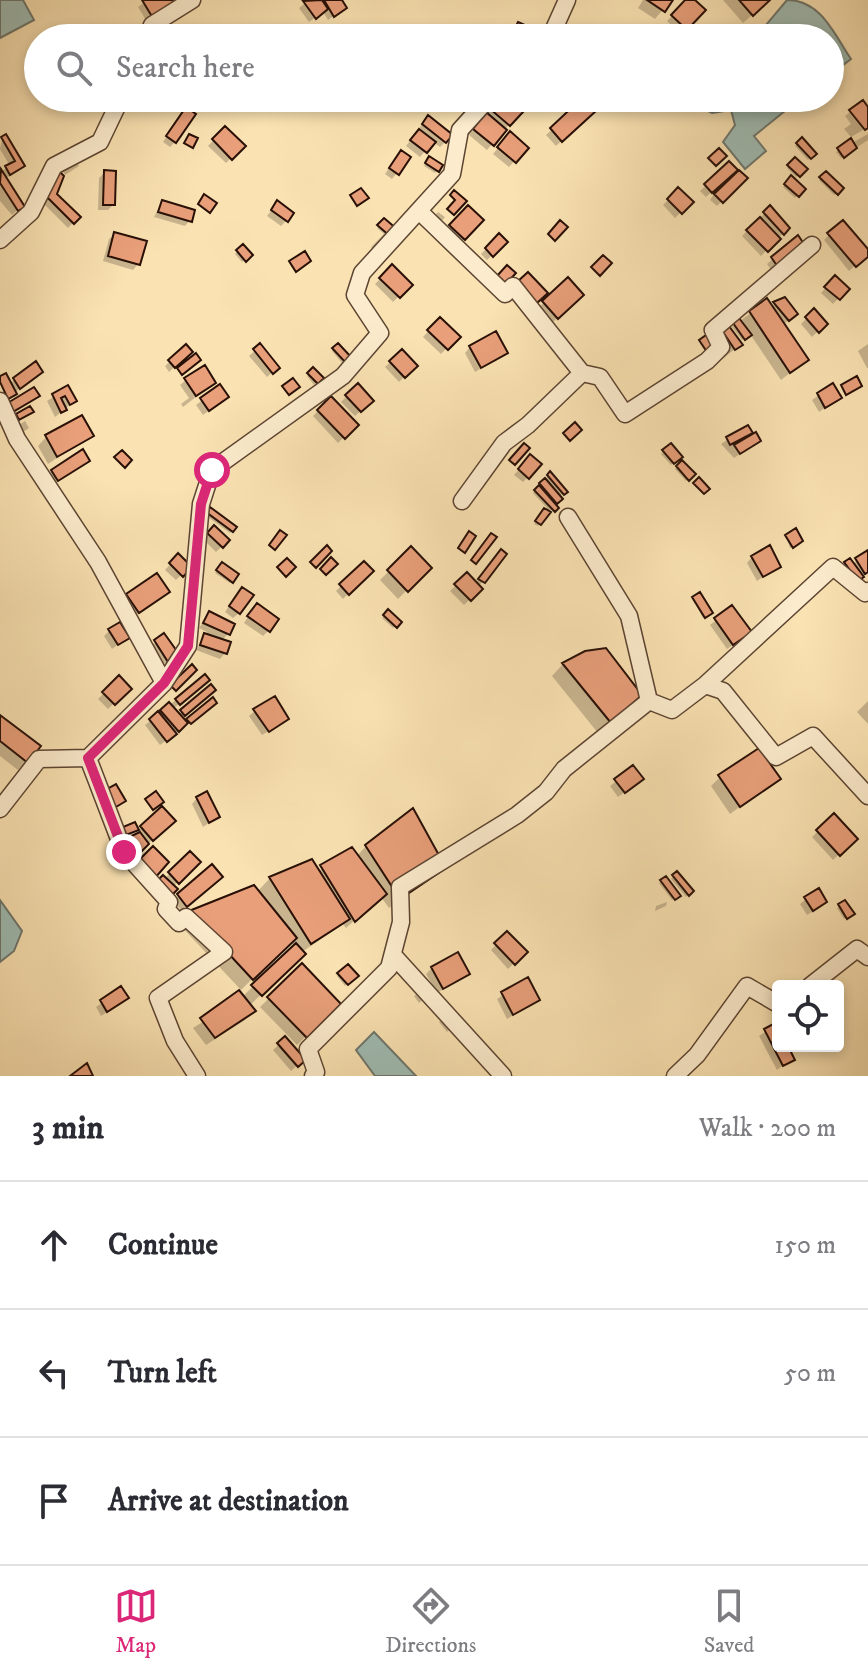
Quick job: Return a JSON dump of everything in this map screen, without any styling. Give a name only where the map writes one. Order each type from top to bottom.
[{"type":"street","points":[[154,24],[192,0]]},
{"type":"street","points":[[556,24],[567,0]]},
{"type":"street","points":[[0,238],[31,212],[54,166],[100,142],[114,112]]},
{"type":"street","points":[[0,809],[39,759],[88,758],[164,683],[188,646],[201,504],[212,470],[343,376],[380,333],[355,295],[362,273],[452,174],[460,130],[476,112]]},
{"type":"street","points":[[419,211],[505,294],[513,286],[582,373],[600,377],[625,414],[707,361],[721,347],[713,330],[812,245]]},
{"type":"street","points":[[462,501],[504,443],[528,425],[582,373]]},
{"type":"street","points":[[0,401],[17,439],[98,562],[164,683]]},
{"type":"street","points":[[568,517],[629,616],[649,701]]},
{"type":"street","points":[[649,701],[672,710],[705,685],[833,567],[865,593],[868,591]]},
{"type":"street","points":[[705,685],[723,691],[776,757],[813,736],[868,796]]},
{"type":"street","points":[[313,1076],[316,1072],[308,1049],[389,968],[401,922],[400,887],[517,815],[546,792],[564,769],[649,701]]},
{"type":"street","points":[[88,758],[124,852],[169,902],[166,909],[179,923],[186,917],[224,952],[158,998],[175,1041],[197,1076]]},
{"type":"street","points":[[818,980],[857,949],[868,957]]},
{"type":"street","points":[[393,955],[503,1076]]},
{"type":"street","points":[[675,1076],[697,1055],[747,986],[772,1001]]},
{"type":"water","points":[[0,0],[23,0],[34,20],[0,38]]},
{"type":"water","points":[[787,0],[809,6],[828,24],[767,24]]},
{"type":"water","points":[[844,48],[851,59],[844,64]]},
{"type":"water","points":[[732,112],[784,112],[754,136],[766,151],[745,169],[723,142],[735,125]]},
{"type":"water","points":[[0,900],[22,931],[14,951],[0,962]]},
{"type":"water","points":[[374,1032],[416,1076],[375,1076],[356,1050]]},
{"type":"building","points":[[142,0],[172,0],[178,9],[156,23]]},
{"type":"building","points":[[322,0],[328,9],[316,19],[303,1]]},
{"type":"building","points":[[324,0],[342,0],[347,8],[334,17]]},
{"type":"building","points":[[647,0],[673,0],[665,12]]},
{"type":"building","points":[[685,0],[695,0],[706,10],[693,24],[681,24],[671,15]]},
{"type":"building","points":[[739,0],[770,0],[753,16]]},
{"type":"building","points":[[863,100],[868,107],[868,128],[865,130],[849,110]]},
{"type":"building","points":[[183,112],[196,114],[176,143],[166,136]]},
{"type":"building","points":[[486,112],[507,130],[494,146],[473,129]]},
{"type":"building","points":[[494,112],[523,112],[510,126]]},
{"type":"building","points":[[567,112],[595,112],[562,142],[550,128]]},
{"type":"building","points":[[428,115],[453,135],[446,143],[422,124]]},
{"type":"building","points":[[225,126],[246,146],[232,160],[212,139]]},
{"type":"building","points":[[419,129],[436,142],[427,153],[410,140]]},
{"type":"building","points":[[510,131],[529,148],[516,163],[497,147]]},
{"type":"building","points":[[6,134],[25,166],[10,175],[5,166],[15,161],[1,137]]},
{"type":"building","points":[[189,134],[198,138],[193,148],[184,143]]},
{"type":"building","points":[[802,137],[817,154],[811,159],[796,143]]},
{"type":"building","points":[[851,138],[857,148],[844,158],[837,148]]},
{"type":"building","points":[[719,148],[727,156],[716,166],[708,158]]},
{"type":"building","points":[[401,150],[411,157],[399,175],[389,168]]},
{"type":"building","points":[[429,156],[443,165],[439,172],[425,163]]},
{"type":"building","points":[[795,157],[808,169],[800,177],[787,165]]},
{"type":"building","points":[[729,161],[738,170],[712,193],[704,184]]},
{"type":"building","points":[[1,169],[25,207],[18,211],[0,183]]},
{"type":"building","points":[[104,170],[116,171],[115,205],[103,205]]},
{"type":"building","points":[[739,170],[748,178],[723,203],[714,194]]},
{"type":"building","points":[[59,171],[64,176],[57,194],[81,217],[74,224],[45,195]]},
{"type":"building","points":[[826,171],[844,188],[838,195],[819,177]]},
{"type":"building","points":[[791,175],[806,189],[799,197],[784,184]]},
{"type":"building","points":[[678,187],[694,202],[682,214],[667,199]]},
{"type":"building","points":[[361,188],[369,198],[357,206],[350,195]]},
{"type":"building","points":[[454,190],[467,201],[454,215],[447,209],[455,200],[450,195]]},
{"type":"building","points":[[204,194],[217,203],[210,213],[198,204]]},
{"type":"building","points":[[162,200],[195,210],[192,222],[158,212]]},
{"type":"building","points":[[277,200],[294,213],[288,222],[271,210]]},
{"type":"building","points":[[468,205],[484,220],[465,240],[449,225]]},
{"type":"building","points":[[770,205],[790,228],[784,235],[763,212]]},
{"type":"building","points":[[760,217],[781,239],[768,252],[746,230]]},
{"type":"building","points":[[384,218],[398,230],[391,237],[377,225]]},
{"type":"building","points":[[560,220],[568,227],[555,241],[548,234]]},
{"type":"building","points":[[843,220],[868,249],[868,257],[856,267],[827,233]]},
{"type":"building","points":[[114,232],[147,241],[140,265],[108,256]]},
{"type":"building","points":[[499,233],[508,242],[493,257],[485,248]]},
{"type":"building","points":[[798,235],[810,253],[782,273],[771,257]]},
{"type":"building","points":[[243,244],[253,255],[246,262],[236,250]]},
{"type":"building","points":[[305,251],[311,261],[296,272],[289,261]]},
{"type":"building","points":[[603,255],[612,263],[600,276],[591,267]]},
{"type":"building","points":[[392,264],[413,285],[400,298],[379,278]]},
{"type":"building","points":[[507,265],[516,273],[504,286],[496,277]]},
{"type":"building","points":[[528,272],[548,293],[537,303],[517,282]]},
{"type":"building","points":[[835,275],[850,289],[840,300],[824,287]]},
{"type":"building","points":[[568,277],[584,295],[558,319],[542,301]]},
{"type":"building","points":[[785,297],[798,314],[789,321],[773,302]]},
{"type":"building","points":[[767,298],[809,360],[790,373],[749,311]]},
{"type":"building","points":[[814,308],[828,324],[819,333],[805,317]]},
{"type":"building","points":[[440,317],[461,337],[448,350],[427,330]]},
{"type":"building","points":[[739,318],[752,335],[745,340],[733,323]]},
{"type":"building","points":[[726,322],[743,345],[735,350],[719,326]]},
{"type":"building","points":[[496,331],[508,353],[481,368],[469,346]]},
{"type":"building","points":[[709,333],[717,345],[707,352],[699,340]]},
{"type":"building","points":[[260,343],[280,368],[273,374],[253,349]]},
{"type":"building","points":[[338,343],[351,357],[345,362],[332,348]]},
{"type":"building","points":[[186,344],[193,352],[175,368],[168,360]]},
{"type":"building","points":[[402,349],[418,366],[405,378],[389,361]]},
{"type":"building","points":[[196,353],[201,360],[182,375],[177,368]]},
{"type":"building","points":[[36,361],[43,372],[20,389],[13,378]]},
{"type":"building","points":[[205,365],[216,383],[196,396],[184,378]]},
{"type":"building","points":[[313,367],[324,378],[318,384],[307,373]]},
{"type":"building","points":[[6,373],[17,394],[8,399],[0,382],[0,376]]},
{"type":"building","points":[[857,376],[862,386],[846,395],[841,385]]},
{"type":"building","points":[[293,378],[300,387],[289,395],[282,386]]},
{"type":"building","points":[[358,383],[374,401],[361,412],[345,395]]},
{"type":"building","points":[[833,383],[842,398],[825,408],[817,393]]},
{"type":"building","points":[[220,384],[229,397],[209,411],[200,398]]},
{"type":"building","points":[[68,385],[77,401],[70,405],[65,396],[61,398],[67,410],[61,413],[52,394]]},
{"type":"building","points":[[34,387],[40,396],[11,413],[6,404]]},
{"type":"building","points":[[331,396],[359,425],[345,439],[317,410]]},
{"type":"building","points":[[30,406],[34,412],[19,420],[16,414]]},
{"type":"building","points":[[82,415],[94,436],[57,457],[45,435]]},
{"type":"building","points":[[575,422],[582,430],[570,441],[563,433]]},
{"type":"building","points":[[748,425],[753,433],[730,445],[726,437]]},
{"type":"building","points":[[756,432],[761,441],[740,454],[734,445]]},
{"type":"building","points":[[524,443],[530,448],[515,465],[509,460]]},
{"type":"building","points":[[671,443],[683,457],[674,464],[662,450]]},
{"type":"building","points":[[83,449],[90,461],[58,481],[51,470]]},
{"type":"building","points":[[122,450],[132,460],[125,468],[114,457]]},
{"type":"building","points":[[530,454],[542,464],[529,479],[518,469]]},
{"type":"building","points":[[682,460],[696,474],[689,481],[676,466]]},
{"type":"building","points":[[550,471],[568,492],[564,495],[547,475]]},
{"type":"building","points":[[699,477],[710,489],[704,494],[693,483]]},
{"type":"building","points":[[545,478],[563,499],[557,504],[539,483]]},
{"type":"building","points":[[539,485],[559,508],[555,512],[534,490]]},
{"type":"building","points":[[210,507],[237,527],[233,532],[206,512]]},
{"type":"building","points":[[544,508],[551,512],[541,525],[535,521]]},
{"type":"building","points":[[214,525],[230,540],[223,548],[207,533]]},
{"type":"building","points":[[796,528],[803,541],[793,548],[785,535]]},
{"type":"building","points":[[280,530],[287,535],[275,550],[269,545]]},
{"type":"building","points":[[469,531],[476,536],[465,553],[458,548]]},
{"type":"building","points":[[491,533],[497,537],[476,564],[471,560]]},
{"type":"building","points":[[327,545],[332,551],[316,568],[310,562]]},
{"type":"building","points":[[770,545],[781,567],[763,577],[751,556]]},
{"type":"building","points":[[411,546],[432,568],[408,592],[387,570]]},
{"type":"building","points":[[501,549],[507,554],[485,583],[478,579]]},
{"type":"building","points":[[868,550],[868,572],[865,574],[855,558]]},
{"type":"building","points":[[178,553],[192,567],[183,577],[169,563]]},
{"type":"building","points":[[331,557],[338,564],[326,575],[320,569]]},
{"type":"building","points":[[287,558],[296,567],[286,577],[277,567]]},
{"type":"building","points":[[850,558],[864,577],[858,581],[844,562]]},
{"type":"building","points":[[364,561],[374,571],[349,595],[339,584]]},
{"type":"building","points":[[222,562],[239,574],[233,583],[216,570]]},
{"type":"building","points":[[467,572],[483,589],[471,601],[454,584]]},
{"type":"building","points":[[157,573],[170,592],[139,613],[126,594]]},
{"type":"building","points":[[242,587],[254,595],[240,614],[229,606]]},
{"type":"building","points":[[700,592],[713,613],[705,618],[692,597]]},
{"type":"building","points":[[257,603],[279,619],[270,632],[247,616]]},
{"type":"building","points":[[732,605],[752,632],[733,645],[714,618]]},
{"type":"building","points":[[388,609],[402,622],[397,628],[383,615]]},
{"type":"building","points":[[209,611],[235,624],[230,635],[203,623]]},
{"type":"building","points":[[120,622],[130,638],[118,645],[108,629]]},
{"type":"building","points":[[164,633],[179,654],[168,662],[154,640]]},
{"type":"building","points":[[204,633],[231,642],[227,654],[200,645]]},
{"type":"building","points":[[606,648],[642,695],[611,723],[562,663],[585,651]]},
{"type":"building","points":[[192,664],[197,670],[176,691],[170,685]]},
{"type":"building","points":[[205,674],[210,680],[180,705],[175,699]]},
{"type":"building","points":[[119,675],[132,689],[115,705],[102,692]]},
{"type":"building","points":[[211,684],[216,690],[185,716],[180,710]]},
{"type":"building","points":[[275,696],[289,719],[269,732],[253,709]]},
{"type":"building","points":[[213,697],[217,703],[191,724],[186,719]]},
{"type":"building","points":[[169,702],[188,723],[179,732],[160,710]]},
{"type":"building","points":[[158,711],[177,734],[167,742],[149,719]]},
{"type":"building","points":[[0,715],[41,746],[28,763],[0,741]]},
{"type":"building","points":[[759,748],[781,779],[740,807],[718,775]]},
{"type":"building","points":[[633,765],[644,779],[625,793],[614,779]]},
{"type":"building","points":[[116,784],[126,801],[116,807],[105,790]]},
{"type":"building","points":[[156,791],[164,802],[153,810],[145,799]]},
{"type":"building","points":[[207,791],[220,817],[209,823],[196,797]]},
{"type":"building","points":[[162,806],[176,821],[153,841],[140,826]]},
{"type":"building","points":[[413,808],[446,868],[400,899],[365,845]]},
{"type":"building","points":[[834,813],[858,839],[840,856],[816,830]]},
{"type":"building","points":[[135,822],[139,830],[126,835],[123,827]]},
{"type":"building","points":[[140,832],[149,844],[136,857],[125,839]]},
{"type":"building","points":[[153,846],[169,862],[155,878],[138,861]]},
{"type":"building","points":[[352,847],[387,894],[355,922],[320,865]]},
{"type":"building","points":[[190,851],[201,862],[179,884],[168,872]]},
{"type":"building","points":[[312,859],[350,919],[311,944],[269,877]]},
{"type":"building","points":[[212,864],[223,877],[187,907],[177,894]]},
{"type":"building","points":[[677,871],[694,891],[689,896],[672,875]]},
{"type":"building","points":[[163,875],[178,889],[172,895],[157,881]]},
{"type":"building","points":[[666,876],[681,896],[675,900],[660,880]]},
{"type":"building","points":[[254,885],[297,938],[253,980],[189,911]]},
{"type":"building","points":[[819,888],[827,902],[813,911],[804,897]]},
{"type":"building","points":[[845,900],[855,914],[847,919],[838,904]]},
{"type":"building","points":[[507,931],[528,952],[515,965],[494,943]]},
{"type":"building","points":[[296,943],[306,954],[262,996],[251,985]]},
{"type":"building","points":[[458,952],[470,974],[443,989],[431,967]]},
{"type":"building","points":[[302,963],[341,1004],[307,1038],[267,997]]},
{"type":"building","points":[[348,964],[359,976],[348,985],[337,973]]},
{"type":"building","points":[[528,977],[540,1000],[513,1015],[501,992]]},
{"type":"building","points":[[121,986],[129,998],[107,1012],[100,1000]]},
{"type":"building","points":[[239,990],[256,1011],[215,1038],[200,1018]]},
{"type":"building","points":[[772,1025],[772,1045],[764,1029]]},
{"type":"building","points":[[285,1036],[306,1060],[298,1067],[277,1043]]},
{"type":"building","points":[[776,1052],[791,1052],[795,1060],[783,1066]]},
{"type":"building","points":[[87,1063],[93,1076],[70,1076]]},
{"type":"route","points":[[124,852],[88,758],[164,683],[188,646],[201,504],[212,470]]}]
